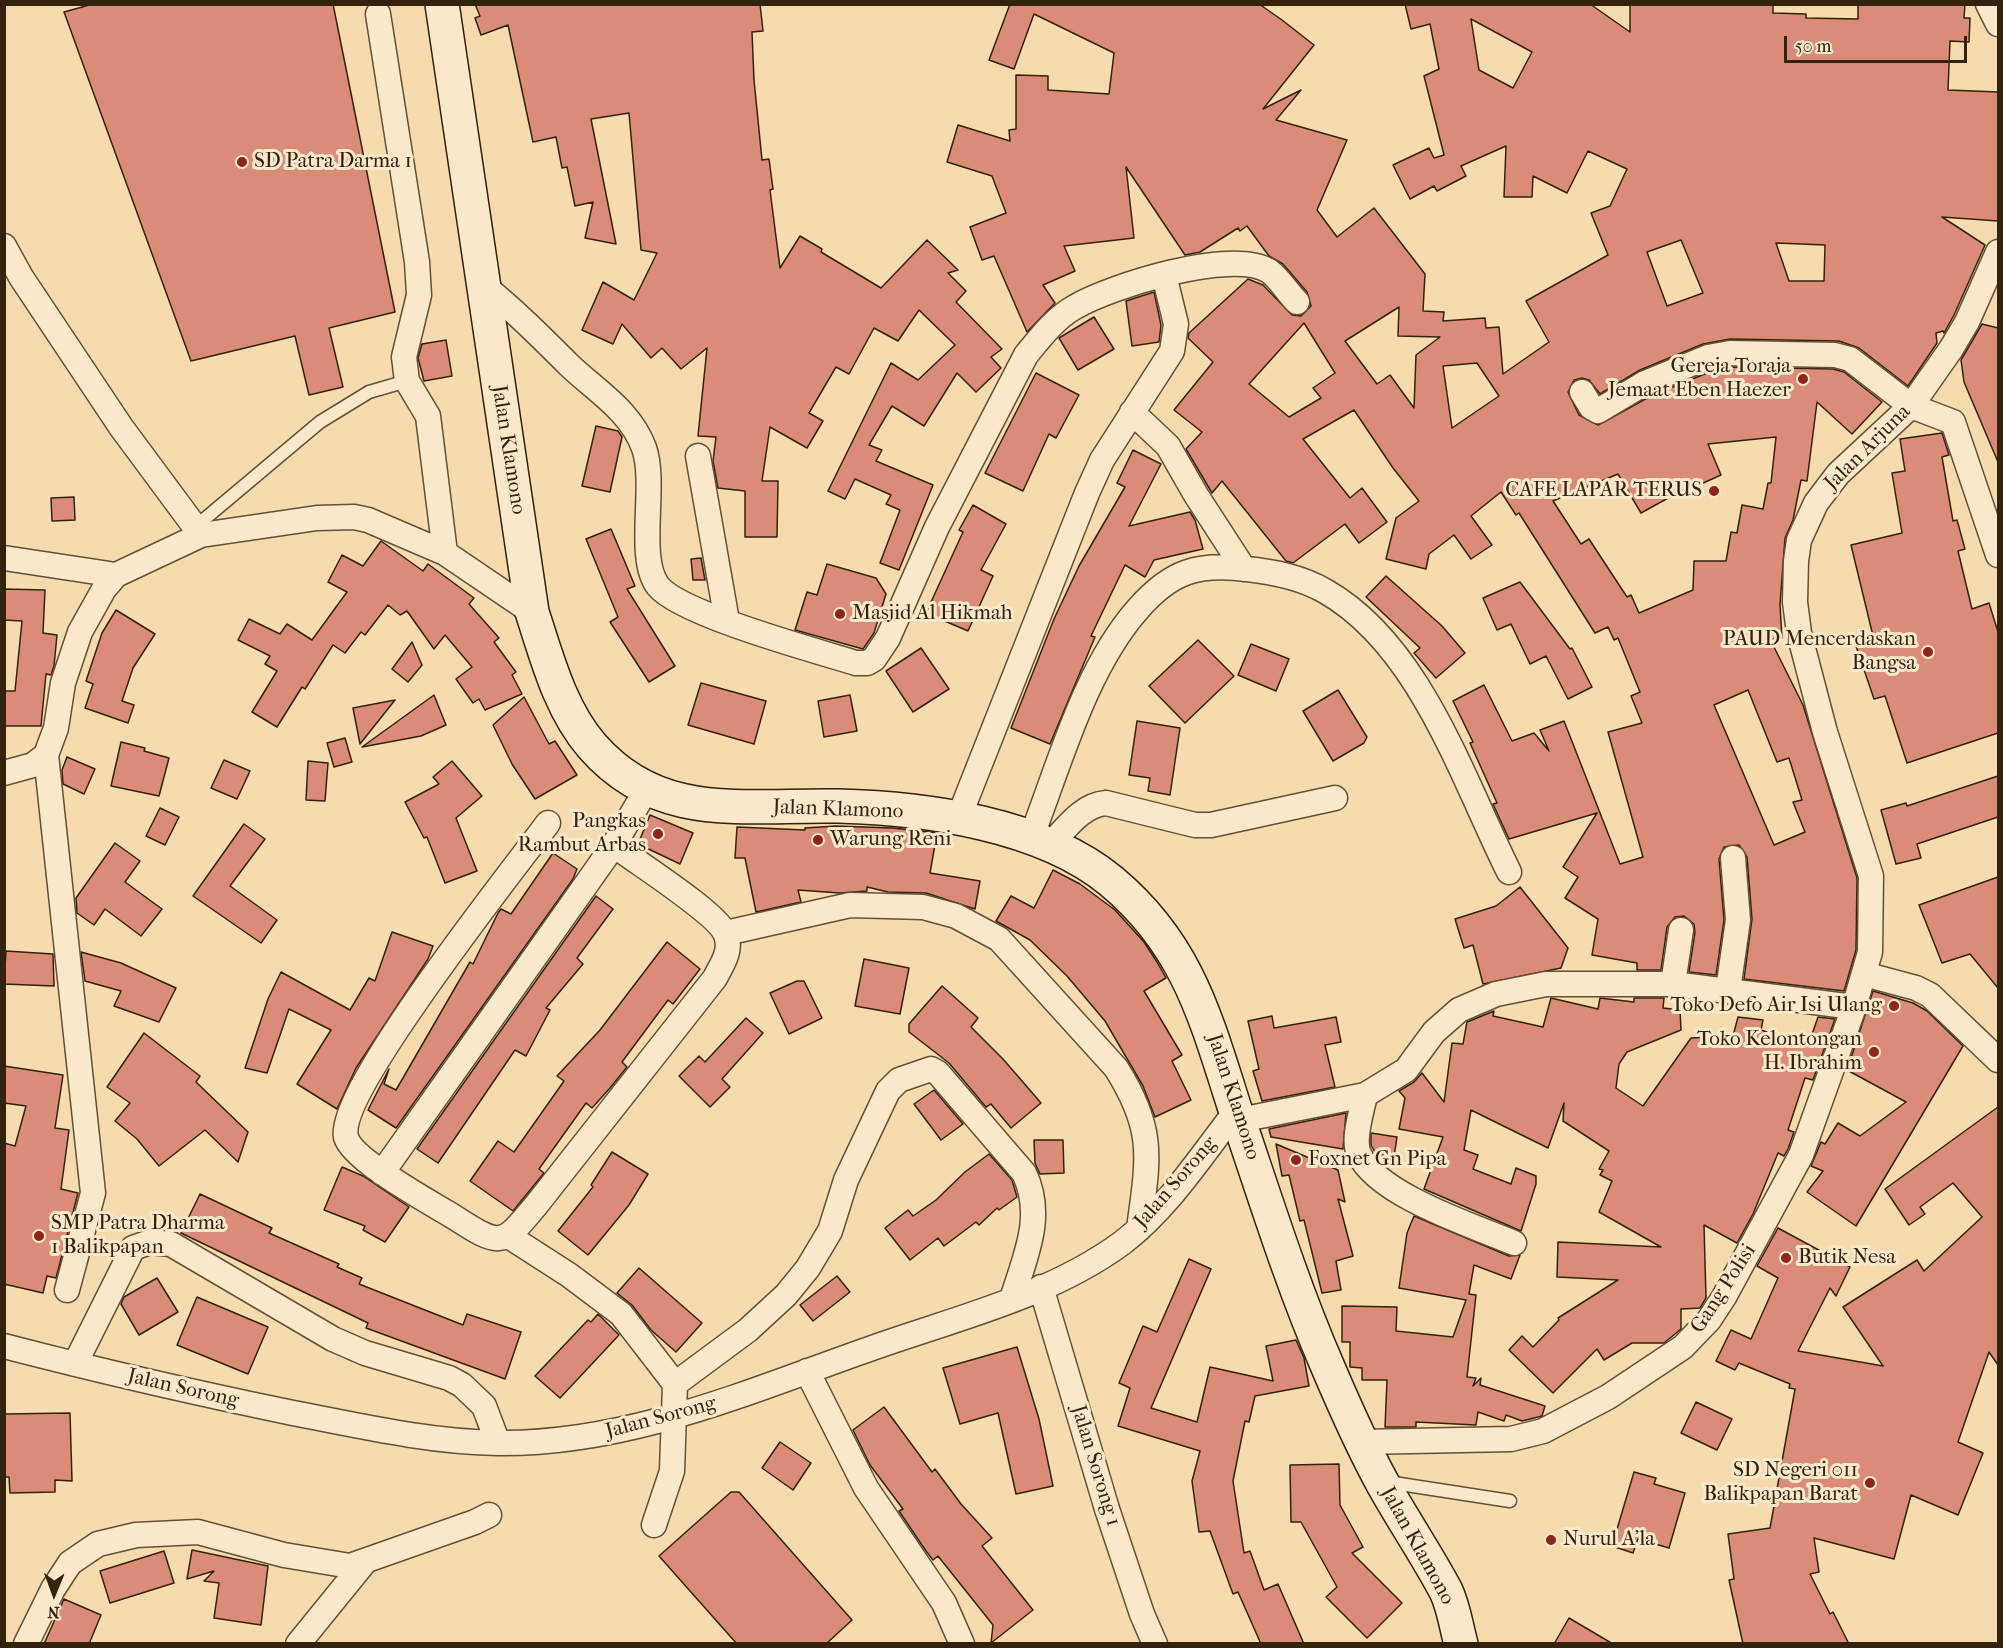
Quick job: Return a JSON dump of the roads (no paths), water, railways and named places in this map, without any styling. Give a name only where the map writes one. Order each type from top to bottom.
[{"type":"main road","name":"Jalan Klamono","points":[[442,4],[532,612],[564,704],[603,757],[646,790],[688,802],[743,807],[838,806],[959,817],[1040,842],[1089,865],[1110,880],[1156,926],[1195,989],[1224,1068],[1299,1296],[1361,1442],[1381,1481],[1447,1593],[1461,1644]]},
{"type":"street","points":[[1989,4],[1998,24]]},
{"type":"street","points":[[378,14],[418,273],[419,295],[404,357],[407,381],[428,416],[445,553]]},
{"type":"street","points":[[4,246],[21,277],[121,427],[198,531]]},
{"type":"street","name":"Jalan Arjuna","points":[[1864,974],[1871,940],[1871,876],[1806,664],[1795,602],[1796,561],[1806,522],[1838,474],[1911,406],[1967,322],[1998,252]]},
{"type":"street","points":[[483,285],[627,414],[645,449],[649,470],[649,560],[657,585],[684,604],[727,621],[856,663],[867,663],[874,659],[888,638],[937,527],[1026,355],[1040,337],[1073,307],[1164,274],[1222,264],[1257,268],[1269,272],[1297,302]]},
{"type":"street","points":[[959,817],[1102,460],[1167,362],[1175,342],[1175,316],[1164,274]]},
{"type":"street","points":[[1582,392],[1592,407],[1598,411],[1644,383],[1708,357],[1730,353],[1835,355],[1850,360],[1911,406],[1942,417],[1956,427],[1998,555]]},
{"type":"street","points":[[1132,412],[1168,446],[1196,495],[1244,569]]},
{"type":"street","points":[[698,456],[727,621]]},
{"type":"street","points":[[67,1290],[93,1192],[46,755],[56,728],[63,683],[80,632],[104,589],[116,575],[198,531],[317,518],[354,517],[387,526],[445,553],[532,612]]},
{"type":"street","points":[[4,558],[116,575]]},
{"type":"street","points":[[1040,842],[1095,671],[1138,608],[1163,585],[1181,573],[1217,566],[1273,572],[1300,579],[1325,591],[1373,630],[1405,668],[1428,705],[1509,872]]},
{"type":"street","points":[[4,773],[33,765],[46,755]]},
{"type":"street","points":[[382,1173],[614,845],[646,790]]},
{"type":"street","points":[[1040,842],[1098,804],[1106,803],[1195,825],[1211,825],[1335,798]]},
{"type":"street","points":[[548,823],[400,1023],[358,1094],[346,1124],[346,1137],[352,1148],[382,1173],[474,1230],[490,1237],[510,1237],[570,1275],[621,1314],[675,1384],[672,1471],[654,1525]]},
{"type":"street","points":[[510,1237],[715,978],[729,948],[726,933],[703,910],[614,845]]},
{"type":"street","points":[[1728,990],[1738,920],[1733,858]]},
{"type":"street","points":[[726,933],[850,905],[887,904],[923,907],[956,916],[999,939],[1116,1068],[1131,1091],[1144,1127],[1148,1159],[1138,1229]]},
{"type":"street","points":[[1673,984],[1681,930]]},
{"type":"street","points":[[1864,974],[1916,988],[1930,995],[1998,1058]]},
{"type":"street","name":"Gang Polisi","points":[[1361,1442],[1511,1439],[1543,1431],[1608,1397],[1683,1347],[1708,1320],[1724,1297],[1801,1155],[1864,974]]},
{"type":"street","points":[[1238,1116],[1365,1095],[1406,1070],[1434,1032],[1474,1001],[1546,984],[1673,984],[1854,1007]]},
{"type":"street","points":[[675,1384],[748,1330],[786,1295],[808,1268],[830,1231],[846,1180],[875,1112],[888,1091],[899,1080],[916,1072],[931,1069],[938,1073],[1008,1152],[1024,1173],[1032,1190],[1033,1223],[1012,1299]]},
{"type":"street","points":[[1365,1095],[1357,1142],[1358,1153],[1375,1176],[1426,1206],[1514,1242]]},
{"type":"street","name":"Jalan Sorong","points":[[4,1346],[328,1420],[420,1435],[498,1443],[578,1438],[674,1418],[1041,1287],[1090,1263],[1138,1229],[1238,1116]]},
{"type":"street","points":[[75,1364],[133,1248],[150,1242],[171,1244],[333,1339],[364,1353],[449,1378],[462,1385],[484,1406],[498,1443]]},
{"type":"street","name":"Jalan Sorong 1","points":[[1041,1287],[1107,1509],[1142,1614],[1155,1644]]},
{"type":"street","points":[[807,1371],[861,1480],[944,1603],[963,1644]]},
{"type":"street","points":[[26,1644],[53,1589],[70,1563],[98,1544],[136,1535],[198,1532],[284,1555],[350,1566],[363,1564],[489,1515]]},
{"type":"street","points":[[298,1644],[363,1564]]},
{"type":"lane","points":[[198,531],[320,422],[369,392],[407,381]]},
{"type":"lane","points":[[1381,1481],[1510,1501]]},
{"type":"place","name":"SD Patra Darma 1","points":[[242,162]]},
{"type":"place","name":"Gereja Toraja Jemaat Eben Haezer","points":[[1803,379]]},
{"type":"place","name":"CAFE LAPAR TERUS","points":[[1714,491]]},
{"type":"place","name":"Masjid Al Hikmah","points":[[840,614]]},
{"type":"place","name":"PAUD Mencerdaskan Bangsa","points":[[1928,652]]},
{"type":"place","name":"Pangkas Rambut Arbas","points":[[658,834]]},
{"type":"place","name":"Warung Reni","points":[[818,840]]},
{"type":"place","name":"Toko Defo Air Isi Ulang","points":[[1894,1006]]},
{"type":"place","name":"Toko Kelontongan H. Ibrahim","points":[[1874,1052]]},
{"type":"place","name":"Foxnet Gn Pipa","points":[[1296,1160]]},
{"type":"place","name":"SMP Patra Dharma 1 Balikpapan","points":[[39,1236]]},
{"type":"place","name":"Butik Nesa","points":[[1786,1258]]},
{"type":"place","name":"SD Negeri 011 Balikpapan Barat","points":[[1870,1483]]},
{"type":"place","name":"Nurul A'la","points":[[1551,1540]]}]
